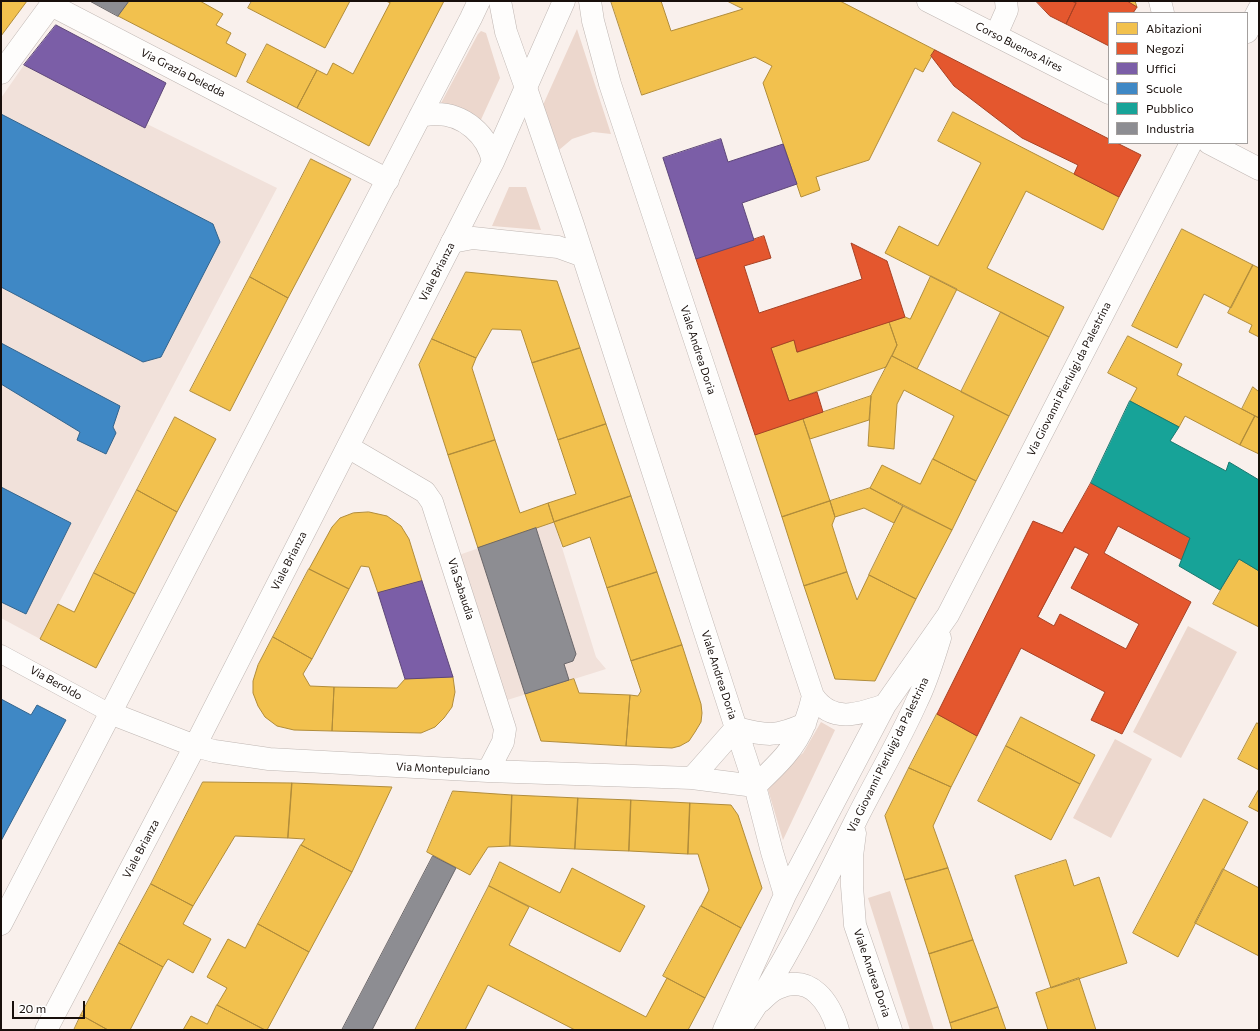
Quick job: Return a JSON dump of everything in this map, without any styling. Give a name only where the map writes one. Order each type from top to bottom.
[{"type":"street","points":[[1,924],[388,180],[479,1]]},
{"type":"street","name":"Viale Andrea Doria","points":[[500,1],[506,32],[583,256],[755,786],[785,895]]},
{"type":"street","name":"Viale Brianza","points":[[46,1030],[195,746],[493,162],[564,1]]},
{"type":"street","name":"Viale Andrea Doria","points":[[590,1],[596,34],[610,84],[813,696],[818,703],[829,711],[843,715],[885,706]]},
{"type":"street","name":"Corso Buenos Aires","points":[[928,1],[1108,92]]},
{"type":"street","points":[[996,35],[1007,10],[1006,1]]},
{"type":"street","points":[[1160,1],[1163,12]]},
{"type":"street","name":"Via Grazia Deledda","points":[[1,73],[48,10],[51,7],[55,7],[388,180]]},
{"type":"street","points":[[1248,30],[1259,9]]},
{"type":"street","points":[[420,116],[436,114],[452,116],[465,122],[484,140],[493,162]]},
{"type":"street","name":"Via Giovanni Pierluigi da Palestrina","points":[[724,1030],[785,895],[885,706],[948,615],[1190,144]]},
{"type":"street","points":[[1212,144],[1259,169]]},
{"type":"street","points":[[452,242],[473,238],[558,248],[583,256]]},
{"type":"street","name":"Via Sabaudia","points":[[348,447],[424,492],[432,502],[505,728],[503,742],[488,771]]},
{"type":"street","name":"Via Giovanni Pierluigi da Palestrina","points":[[740,1030],[760,1001],[820,893],[917,702],[929,673],[948,615]]},
{"type":"street","name":"Via Beroldo","points":[[1,654],[110,714]]},
{"type":"street","points":[[755,786],[792,747],[805,724],[813,696]]},
{"type":"street","name":"Via Montepulciano","points":[[110,714],[195,746],[214,751],[269,759],[488,771],[692,778],[755,786]]},
{"type":"street","name":"Viale Andrea Doria","points":[[736,728],[758,733],[774,734],[805,724]]},
{"type":"street","points":[[692,778],[736,728]]},
{"type":"street","name":"Viale Andrea Doria","points":[[856,820],[852,856],[852,886],[855,924],[891,1030]]},
{"type":"street","name":"Via Giovanni Pierluigi da Palestrina","points":[[820,830],[818,856],[820,893]]},
{"type":"street","points":[[760,1001],[777,988],[790,984],[808,986],[819,994],[833,1014],[838,1030]]},
{"type":"shaded area","points":[[577,29],[611,134],[593,132],[572,139],[559,150],[543,105]]},
{"type":"shaded area","points":[[481,31],[486,33],[500,78],[479,124],[467,112],[458,107],[453,105],[440,105]]},
{"type":"shaded area","points":[[24,65],[145,128],[147,124],[277,188],[40,639],[1,618],[1,98]]},
{"type":"shaded area","points":[[509,187],[526,187],[541,230],[492,226]]},
{"type":"shaded area","points":[[554,522],[596,657],[606,669],[501,702],[456,556]]},
{"type":"shaded area","points":[[1188,626],[1237,652],[1181,758],[1133,732]]},
{"type":"shaded area","points":[[821,722],[835,730],[783,840],[766,783],[803,753]]},
{"type":"shaded area","points":[[1115,739],[1152,759],[1111,838],[1073,818]]},
{"type":"shaded area","points":[[890,891],[934,1030],[910,1030],[868,898]]},
{"type":"building: Abitazioni","points":[[1,1],[27,1],[1,36]]},
{"type":"building: Abitazioni","points":[[129,1],[200,1],[223,14],[216,25],[231,33],[226,43],[246,54],[236,77],[118,16]]},
{"type":"building: Abitazioni","points":[[252,1],[350,1],[325,48],[248,8]]},
{"type":"building: Abitazioni","points":[[386,1],[444,1],[369,146],[297,108],[317,70],[327,75],[333,63],[353,74],[390,3]]},
{"type":"building: Abitazioni","points":[[611,1],[661,1],[671,31],[743,9],[727,1],[840,1],[935,50],[923,72],[915,68],[869,160],[816,177],[820,190],[801,197],[763,83],[772,66],[755,57],[642,95]]},
{"type":"building: Abitazioni","points":[[1127,1],[1135,1],[1137,7]]},
{"type":"building: Abitazioni","points":[[267,44],[317,70],[297,108],[247,82]]},
{"type":"building: Abitazioni","points":[[953,112],[1119,197],[1103,230],[1026,191],[987,268],[1064,307],[1049,337],[885,253],[899,226],[938,246],[981,163],[938,141]]},
{"type":"building: Abitazioni","points":[[311,159],[351,179],[288,298],[250,277]]},
{"type":"building: Abitazioni","points":[[1182,229],[1253,265],[1231,308],[1204,294],[1177,348],[1132,326]]},
{"type":"building: Abitazioni","points":[[1253,265],[1259,268],[1259,337],[1249,332],[1252,325],[1228,313]]},
{"type":"building: Abitazioni","points":[[466,272],[557,281],[580,348],[532,363],[521,330],[492,329],[476,358],[432,339]]},
{"type":"building: Abitazioni","points":[[931,276],[957,289],[917,369],[892,356],[897,345],[889,322],[905,317],[910,319]]},
{"type":"building: Abitazioni","points":[[250,277],[288,298],[230,411],[190,391]]},
{"type":"building: Abitazioni","points":[[1001,312],[1049,337],[1009,416],[961,392]]},
{"type":"building: Abitazioni","points":[[889,322],[897,345],[886,367],[789,401],[771,348],[794,340],[797,352]]},
{"type":"building: Abitazioni","points":[[1128,336],[1182,364],[1177,375],[1255,416],[1240,445],[1185,416],[1179,427],[1130,401],[1137,388],[1108,373]]},
{"type":"building: Abitazioni","points":[[432,339],[476,358],[472,368],[495,440],[448,455],[419,365]]},
{"type":"building: Abitazioni","points":[[580,348],[606,424],[558,440],[532,363]]},
{"type":"building: Abitazioni","points":[[892,356],[1009,416],[976,481],[933,459],[954,416],[904,390],[897,404],[894,449],[868,446],[871,396]]},
{"type":"building: Abitazioni","points":[[1253,387],[1258,391],[1259,390],[1259,418],[1242,409]]},
{"type":"building: Abitazioni","points":[[871,396],[869,420],[810,439],[803,419]]},
{"type":"building: Abitazioni","points":[[1255,416],[1259,418],[1259,454],[1240,445]]},
{"type":"building: Abitazioni","points":[[175,417],[216,439],[177,512],[137,490]]},
{"type":"building: Abitazioni","points":[[803,419],[830,501],[782,517],[755,435]]},
{"type":"building: Abitazioni","points":[[606,424],[631,496],[554,522],[548,503],[576,494],[558,440]]},
{"type":"building: Abitazioni","points":[[495,440],[520,513],[548,503],[554,522],[478,548],[448,455]]},
{"type":"building: Abitazioni","points":[[933,459],[976,481],[952,530],[870,488],[882,465],[920,484]]},
{"type":"building: Abitazioni","points":[[870,488],[903,506],[894,523],[864,508],[835,517],[830,501]]},
{"type":"building: Abitazioni","points":[[137,490],[177,512],[135,594],[94,573]]},
{"type":"building: Abitazioni","points":[[631,496],[657,572],[607,588],[590,537],[563,547],[554,522]]},
{"type":"building: Abitazioni","points":[[830,501],[835,517],[832,525],[847,572],[804,586],[782,517]]},
{"type":"building: Abitazioni","points":[[903,506],[952,530],[916,599],[869,575]]},
{"type":"building: Abitazioni","points":[[369,512],[387,516],[401,526],[409,539],[422,581],[378,593],[369,567],[361,566],[349,589],[309,569],[332,527],[340,518],[353,513]]},
{"type":"building: Abitazioni","points":[[1239,559],[1259,571],[1259,627],[1213,604]]},
{"type":"building: Abitazioni","points":[[309,569],[349,589],[312,659],[273,637]]},
{"type":"building: Abitazioni","points":[[657,572],[682,645],[631,661],[607,588]]},
{"type":"building: Abitazioni","points":[[847,572],[857,600],[869,575],[916,599],[875,681],[835,679],[804,586]]},
{"type":"building: Abitazioni","points":[[94,573],[135,594],[96,668],[40,639],[58,604],[74,612]]},
{"type":"building: Abitazioni","points":[[273,637],[312,659],[303,674],[310,686],[334,687],[332,731],[294,730],[277,726],[265,717],[258,706],[253,693],[253,681],[258,665]]},
{"type":"building: Abitazioni","points":[[682,645],[701,704],[701,722],[689,741],[680,746],[672,748],[626,746],[630,695],[638,696],[641,691],[631,661]]},
{"type":"building: Abitazioni","points":[[453,677],[455,692],[452,707],[435,727],[421,733],[332,731],[334,687],[397,688],[405,679]]},
{"type":"building: Abitazioni","points":[[574,679],[579,693],[630,695],[626,746],[541,741],[525,694]]},
{"type":"building: Abitazioni","points":[[937,714],[977,736],[951,787],[909,768]]},
{"type":"building: Abitazioni","points":[[1021,717],[1095,755],[1080,784],[1006,746]]},
{"type":"building: Abitazioni","points":[[1257,723],[1259,724],[1259,770],[1238,759]]},
{"type":"building: Abitazioni","points":[[1006,746],[1080,784],[1051,840],[978,801]]},
{"type":"building: Abitazioni","points":[[909,768],[951,787],[933,826],[948,868],[905,880],[885,816]]},
{"type":"building: Abitazioni","points":[[203,782],[292,783],[288,838],[235,836],[193,906],[151,884]]},
{"type":"building: Abitazioni","points":[[292,783],[392,787],[352,872],[301,845],[305,839],[288,838]]},
{"type":"building: Abitazioni","points":[[1259,789],[1259,812],[1249,807]]},
{"type":"building: Abitazioni","points":[[453,791],[512,795],[510,846],[488,847],[470,875],[427,852]]},
{"type":"building: Abitazioni","points":[[512,795],[578,798],[575,849],[510,846]]},
{"type":"building: Abitazioni","points":[[578,798],[631,800],[629,851],[575,849]]},
{"type":"building: Abitazioni","points":[[1204,799],[1248,822],[1178,957],[1133,933]]},
{"type":"building: Abitazioni","points":[[631,800],[690,803],[688,854],[629,851]]},
{"type":"building: Abitazioni","points":[[690,803],[731,805],[738,815],[762,888],[741,928],[701,906],[709,890],[698,854],[688,854]]},
{"type":"building: Abitazioni","points":[[301,845],[352,872],[309,952],[258,924]]},
{"type":"building: Abitazioni","points":[[1066,860],[1074,886],[1099,877],[1127,963],[1051,988],[1015,876]]},
{"type":"building: Abitazioni","points":[[500,862],[560,893],[572,868],[645,906],[620,952],[489,886]]},
{"type":"building: Abitazioni","points":[[948,868],[973,940],[929,954],[905,880]]},
{"type":"building: Abitazioni","points":[[1223,869],[1259,888],[1259,956],[1195,923]]},
{"type":"building: Abitazioni","points":[[151,884],[193,906],[183,924],[211,939],[193,973],[168,959],[163,967],[119,943]]},
{"type":"building: Abitazioni","points":[[489,886],[529,907],[509,945],[646,1017],[667,978],[705,998],[688,1030],[575,1030],[488,985],[465,1030],[415,1030]]},
{"type":"building: Abitazioni","points":[[701,906],[741,928],[705,998],[663,976]]},
{"type":"building: Abitazioni","points":[[258,924],[309,952],[267,1030],[217,1005],[227,988],[207,977],[228,939],[245,948]]},
{"type":"building: Abitazioni","points":[[973,940],[998,1007],[950,1023],[929,954]]},
{"type":"building: Abitazioni","points":[[119,943],[163,967],[130,1030],[108,1030],[81,1015]]},
{"type":"building: Abitazioni","points":[[1079,978],[1096,1030],[1048,1030],[1036,993]]},
{"type":"building: Abitazioni","points":[[217,1005],[265,1030],[183,1030],[191,1016],[207,1024]]},
{"type":"building: Abitazioni","points":[[998,1007],[1006,1030],[952,1030],[950,1023]]},
{"type":"building: Abitazioni","points":[[81,1015],[108,1030],[74,1030]]},
{"type":"building: Negozi","points":[[1036,1],[1072,1],[1076,3],[1066,24],[1050,16]]},
{"type":"building: Negozi","points":[[1072,1],[1127,1],[1137,7],[1134,12],[1108,12],[1108,45],[1066,24],[1076,3]]},
{"type":"building: Negozi","points":[[935,50],[1108,138],[1108,144],[1119,144],[1141,155],[1119,197],[1074,174],[1078,165],[1022,138],[954,86],[931,56]]},
{"type":"building: Negozi","points":[[764,236],[771,258],[744,266],[759,313],[862,279],[851,243],[887,261],[905,317],[797,352],[794,340],[771,348],[789,401],[817,392],[823,412],[755,435],[696,259]]},
{"type":"building: Negozi","points":[[1091,483],[1190,538],[1182,560],[1118,526],[1104,553],[1191,602],[1122,734],[1091,720],[1105,692],[1021,648],[977,736],[937,714],[1033,521],[1062,533]],"holes":[[[1075,547],[1089,554],[1071,588],[1139,624],[1126,649],[1060,614],[1054,626],[1038,617]]]},
{"type":"building: Uffici","points":[[56,25],[166,83],[145,128],[24,65]]},
{"type":"building: Uffici","points":[[721,139],[728,162],[783,144],[797,184],[742,203],[754,240],[696,259],[663,158]]},
{"type":"building: Uffici","points":[[422,581],[453,677],[405,679],[378,593]]},
{"type":"building: Scuole","points":[[1,114],[213,224],[220,242],[161,357],[143,362],[1,287]]},
{"type":"building: Scuole","points":[[1,343],[120,406],[113,427],[116,433],[106,454],[77,440],[80,432],[1,384]]},
{"type":"building: Scuole","points":[[1,487],[71,523],[26,614],[1,602]]},
{"type":"building: Scuole","points":[[1,699],[31,715],[37,705],[66,720],[1,841]]},
{"type":"building: Pubblico","points":[[1130,401],[1179,427],[1170,441],[1226,471],[1229,462],[1259,480],[1259,571],[1239,559],[1220,590],[1179,566],[1190,538],[1091,483]]},
{"type":"building: Industria","points":[[90,1],[129,1],[118,16]]},
{"type":"building: Industria","points":[[536,528],[576,654],[573,661],[564,664],[569,680],[525,694],[478,548]]},
{"type":"building: Industria","points":[[433,856],[456,868],[372,1030],[342,1030]]}]
